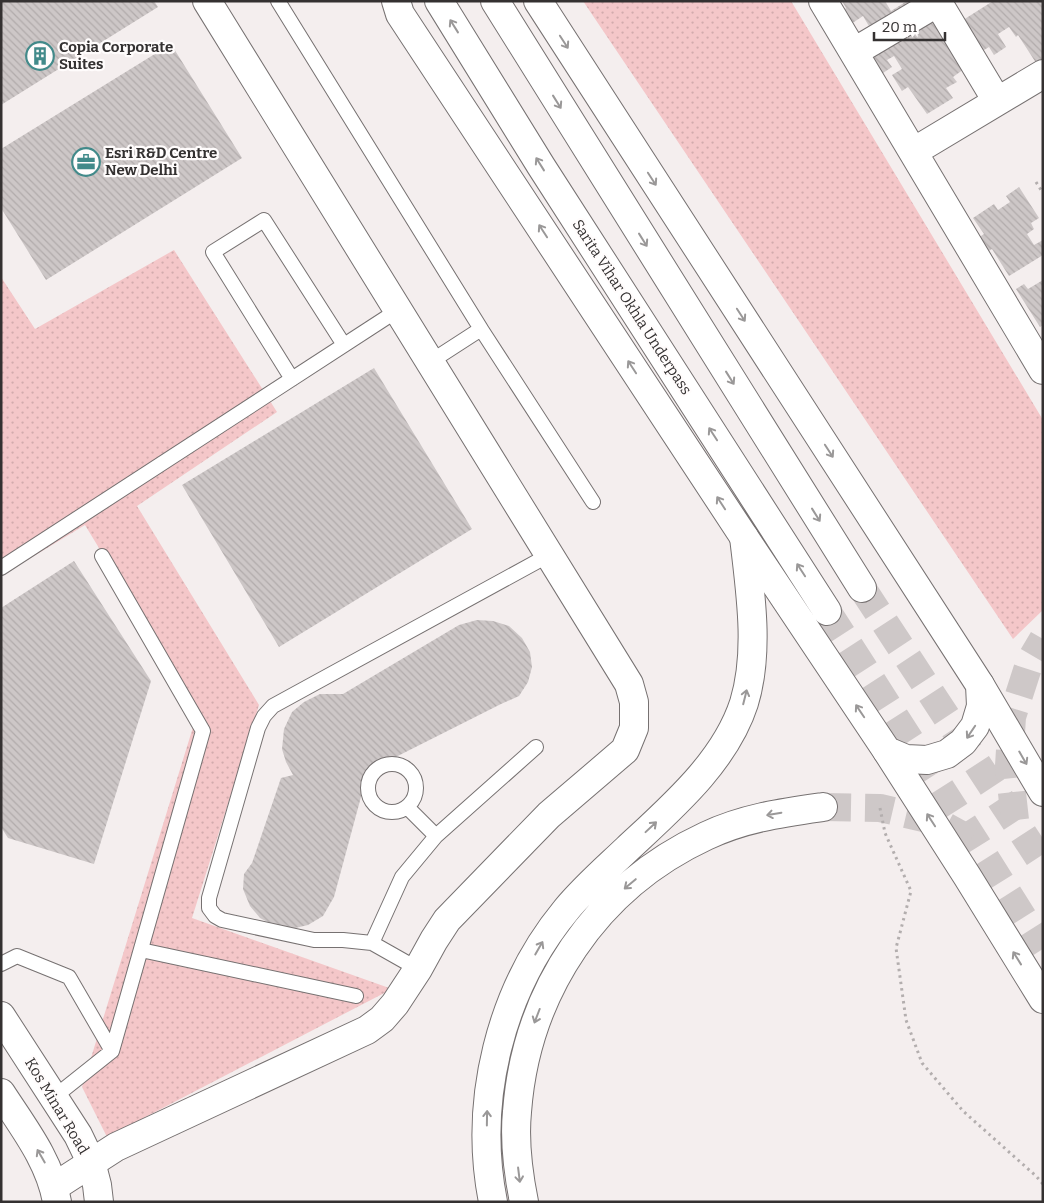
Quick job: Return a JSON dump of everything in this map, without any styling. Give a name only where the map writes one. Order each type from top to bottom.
[{"type":"main road","points":[[1,1093],[44,1161],[56,1194],[91,1162],[116,1147],[367,1030],[382,1019],[395,1004],[447,920],[549,816],[625,750],[634,728],[634,702],[628,684],[207,1]]},
{"type":"main road","points":[[396,1],[400,14],[744,538],[887,751],[1043,999]]},
{"type":"main road","name":"Sarita Vihar Okhla Underpass","points":[[439,1],[541,166],[828,611]]},
{"type":"main road","points":[[495,1],[862,588]]},
{"type":"main road","points":[[538,1],[980,685],[1043,792]]},
{"type":"main road","points":[[823,1],[1043,370]]},
{"type":"main road","points":[[854,52],[938,2],[997,101]]},
{"type":"main road","points":[[913,152],[1043,74]]},
{"type":"main road","points":[[493,1202],[486,1150],[491,1076],[510,1006],[525,972],[544,940],[571,904],[673,806],[700,776],[726,742],[744,703],[750,675],[752,609],[744,538]]},
{"type":"main road","points":[[887,751],[906,759],[927,760],[947,754],[963,742],[975,726],[981,706],[980,685]]},
{"type":"main road","points":[[524,1202],[516,1145],[516,1113],[526,1049],[548,989],[582,934],[603,909],[627,887],[652,867],[678,850],[707,835],[737,824],[768,815],[823,807]]},
{"type":"main road","name":"Kos Minar Road","points":[[1,1016],[78,1136],[91,1162],[100,1202]]},
{"type":"lane","points":[[278,1],[481,329],[593,502]]},
{"type":"lane","points":[[292,379],[213,252],[264,220],[344,345]]},
{"type":"lane","points":[[1,568],[398,310]]},
{"type":"lane","points":[[430,362],[481,329]]},
{"type":"lane","points":[[418,969],[372,943],[314,940],[222,920],[215,916],[209,908],[210,898],[258,728],[264,716],[273,706],[549,555]]},
{"type":"lane","points":[[53,1098],[112,1051],[203,731],[102,556]]},
{"type":"lane","points":[[372,943],[402,877],[436,836],[536,747]]},
{"type":"lane","points":[[407,807],[436,836]]},
{"type":"lane","points":[[141,950],[356,996]]},
{"type":"lane","points":[[1,964],[17,956],[68,977],[112,1051]]},
{"type":"path","points":[[1036,182],[1043,193]]},
{"type":"path","points":[[880,808],[885,833],[911,892],[896,948],[906,1020],[922,1063],[963,1111],[1043,1184]]},
{"type":"shaded area","points":[[583,1],[791,1],[1043,420],[1043,610],[1013,639]]},
{"type":"shaded area","points":[[174,250],[277,412],[137,506],[259,705],[192,918],[392,989],[107,1137],[82,1087],[198,711],[85,525],[1,576],[1,277],[35,329]]},
{"type":"building","name":"Copia Corporate Suites","points":[[1,1],[154,1],[158,7],[1,105]]},
{"type":"building","points":[[842,1],[885,1],[891,11],[907,1],[915,13],[873,33],[863,16],[851,24],[843,11],[846,8]]},
{"type":"building","points":[[993,1],[1043,1],[1043,67],[1040,69],[1018,35],[1016,37],[1009,27],[998,34],[1006,47],[994,55],[989,47],[979,53],[960,22]]},
{"type":"building","points":[[940,15],[964,69],[953,77],[957,82],[946,88],[953,98],[927,114],[908,87],[902,91],[892,75],[902,69],[894,56],[887,60],[892,67],[874,79],[864,64]]},
{"type":"building","points":[[171,44],[242,158],[46,280],[1,208],[1,149]]},
{"type":"building","points":[[1019,187],[1039,218],[1031,223],[1034,229],[1027,234],[1034,245],[1043,240],[1043,255],[1009,276],[992,249],[984,254],[975,240],[984,234],[973,218],[994,204],[998,210],[1010,202],[1006,196]]},
{"type":"building","points":[[1043,280],[1043,325],[1040,327],[1016,289],[1024,284],[1028,289]]},
{"type":"building","points":[[374,368],[472,529],[279,647],[182,485]]},
{"type":"building","points":[[74,561],[151,681],[94,864],[8,838],[1,827],[1,608]]},
{"type":"building","points":[[477,620],[493,621],[509,626],[522,638],[530,652],[532,667],[528,682],[519,696],[368,771],[334,897],[323,916],[308,925],[291,929],[275,926],[260,918],[250,906],[243,889],[244,874],[252,863],[281,778],[293,775],[282,749],[284,729],[292,712],[304,702],[320,694],[343,694],[459,625]]},
{"type":"tunnel","points":[[862,588],[1043,864]]},
{"type":"tunnel","points":[[827,611],[1043,949]]},
{"type":"tunnel","points":[[1015,820],[1009,766],[1012,717],[1030,661],[1043,639]]},
{"type":"tunnel","points":[[823,807],[880,808],[936,821],[976,843]]},
{"type":"place","name":"Copia Corporate Suites","points":[[40,56]]},
{"type":"place","name":"Esri R&D Centre New Delhi","points":[[86,162]]}]
